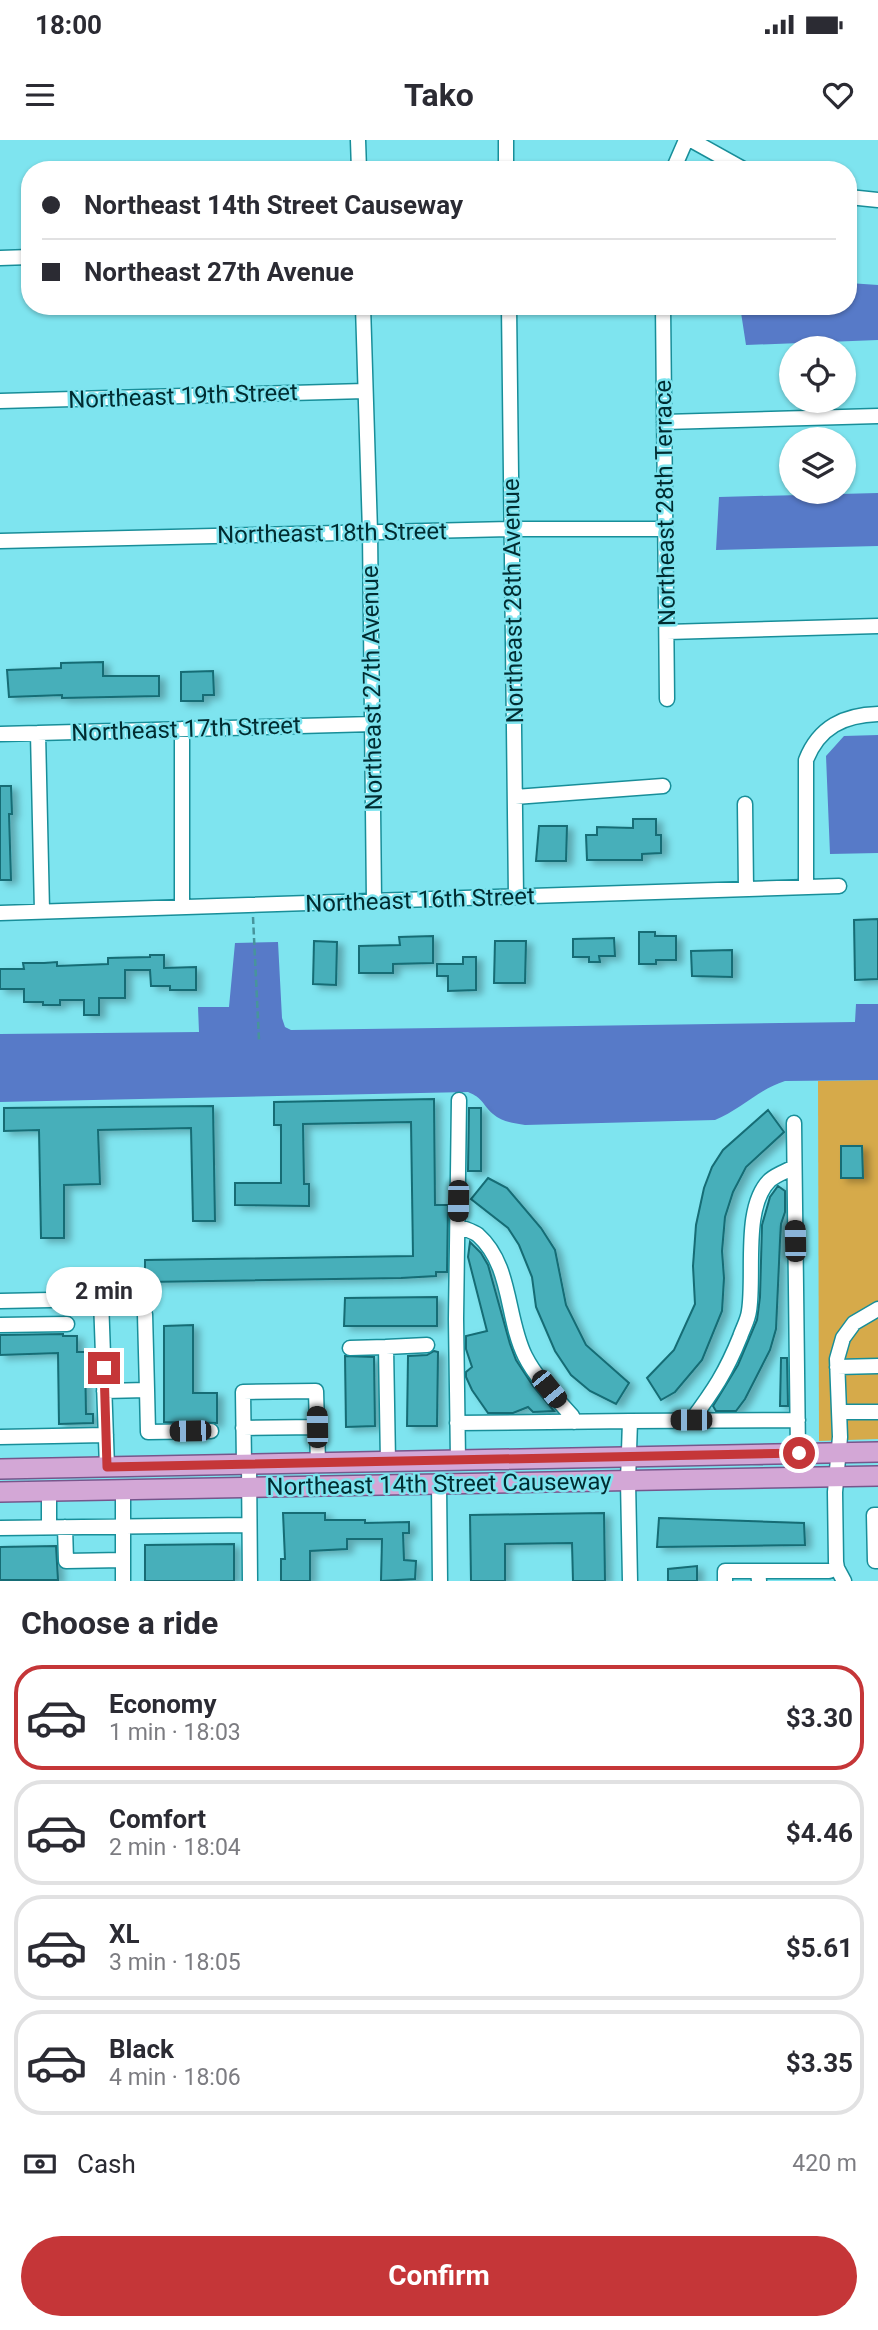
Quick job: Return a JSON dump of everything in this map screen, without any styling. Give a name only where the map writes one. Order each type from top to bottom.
[{"type":"main road","name":"Northeast 14th Street Causeway","points":[[0,1469],[878,1452]]},
{"type":"main road","points":[[410,1461],[436,1478],[439,1484]]},
{"type":"main road","points":[[55,1491],[95,1480],[102,1476],[107,1467]]},
{"type":"main road","name":"Northeast 14th Street Causeway","points":[[0,1493],[878,1476]]},
{"type":"street","points":[[358,140],[359,161]]},
{"type":"street","points":[[506,140],[506,161]]},
{"type":"street","points":[[678,161],[688,140],[728,161]]},
{"type":"street","points":[[857,198],[878,201]]},
{"type":"street","points":[[0,258],[21,257]]},
{"type":"street","name":"Northeast 27th Avenue","points":[[363,315],[370,533],[374,901]]},
{"type":"street","name":"Northeast 28th Avenue","points":[[509,315],[516,897]]},
{"type":"street","name":"Northeast 28th Terrace","points":[[663,315],[667,699]]},
{"type":"street","name":"Northeast 19th Street","points":[[0,401],[366,391]]},
{"type":"street","points":[[664,422],[878,416]]},
{"type":"street","name":"Northeast 18th Street","points":[[0,541],[513,529],[665,529]]},
{"type":"street","points":[[667,632],[878,626]]},
{"type":"street","points":[[806,887],[806,760],[822,733],[837,722],[850,717],[878,714]]},
{"type":"street","name":"Northeast 17th Street","points":[[0,734],[373,724]]},
{"type":"street","points":[[181,907],[182,729]]},
{"type":"street","points":[[38,733],[42,911]]},
{"type":"street","points":[[515,797],[663,786]]},
{"type":"street","points":[[745,804],[746,889]]},
{"type":"street","name":"Northeast 16th Street","points":[[0,913],[839,886]]},
{"type":"street","points":[[458,1460],[459,1100]]},
{"type":"street","points":[[794,1123],[799,1453]]},
{"type":"street","points":[[691,1420],[720,1382],[749,1312],[752,1259],[750,1234],[762,1190],[772,1178],[794,1167]]},
{"type":"street","points":[[458,1226],[477,1234],[493,1255],[505,1282],[514,1329],[525,1357],[575,1422]]},
{"type":"street","points":[[0,1301],[101,1299],[107,1467]]},
{"type":"street","points":[[844,1581],[837,1568],[837,1367],[843,1338],[854,1323],[878,1309]]},
{"type":"street","points":[[145,1314],[148,1432],[211,1431]]},
{"type":"street","points":[[0,1325],[67,1324]]},
{"type":"street","points":[[350,1348],[427,1345]]},
{"type":"street","points":[[386,1347],[388,1462]]},
{"type":"street","points":[[837,1367],[878,1366]]},
{"type":"street","points":[[104,1391],[147,1390]]},
{"type":"street","points":[[250,1581],[249,1488],[243,1428],[243,1392],[316,1391],[318,1463]]},
{"type":"street","points":[[839,1412],[878,1412]]},
{"type":"street","points":[[457,1423],[797,1420]]},
{"type":"street","points":[[630,1581],[628,1481],[631,1421]]},
{"type":"street","points":[[243,1428],[317,1427]]},
{"type":"street","points":[[0,1437],[106,1435]]},
{"type":"street","points":[[439,1484],[440,1581]]},
{"type":"street","points":[[123,1490],[123,1581]]},
{"type":"street","points":[[49,1527],[55,1491]]},
{"type":"street","points":[[878,1515],[874,1515],[875,1561],[878,1561]]},
{"type":"street","points":[[0,1528],[249,1525]]},
{"type":"street","points":[[65,1527],[66,1561],[123,1560]]},
{"type":"street","points":[[725,1581],[725,1571],[758,1576],[829,1571],[837,1568]]},
{"type":"path","points":[[253,905],[259,1040]]},
{"type":"shaded area","points":[[878,1080],[878,1439],[819,1441],[818,1081]]},
{"type":"water","points":[[857,284],[878,285],[878,340],[856,341],[856,336],[779,336],[779,344],[746,345],[741,315],[857,315]]},
{"type":"water","points":[[878,493],[878,546],[716,550],[719,497],[779,495],[779,504],[856,504],[856,494]]},
{"type":"water","points":[[878,735],[878,853],[830,854],[826,756],[844,736]]},
{"type":"water","points":[[278,942],[282,1018],[285,1027],[291,1030],[855,1022],[856,1004],[878,1004],[878,1080],[785,1081],[715,1120],[525,1125],[500,1119],[480,1099],[468,1092],[0,1102],[0,1034],[199,1032],[198,1007],[229,1007],[235,943]]},
{"type":"building","points":[[103,662],[103,676],[159,676],[159,696],[9,697],[7,670],[61,668],[61,663]]},
{"type":"building","points":[[213,671],[214,695],[203,695],[203,701],[181,701],[181,672]]},
{"type":"building","points":[[0,786],[11,786],[11,880],[0,880]]},
{"type":"building","points":[[633,819],[656,819],[656,835],[661,835],[661,853],[642,854],[642,860],[587,860],[586,835],[597,835],[597,827],[633,828]]},
{"type":"building","points":[[539,826],[567,826],[566,861],[536,861]]},
{"type":"building","points":[[878,919],[878,979],[855,980],[854,920]]},
{"type":"building","points":[[639,932],[655,932],[655,936],[676,936],[676,960],[656,960],[656,964],[639,964]]},
{"type":"building","points":[[433,936],[433,963],[393,964],[393,973],[359,973],[359,946],[400,945],[399,937]]},
{"type":"building","points":[[614,938],[615,956],[599,956],[600,962],[589,962],[589,957],[573,957],[573,939]]},
{"type":"building","points":[[314,941],[337,942],[336,985],[313,984]]},
{"type":"building","points":[[495,941],[526,941],[525,983],[494,983]]},
{"type":"building","points":[[732,950],[732,977],[692,976],[691,951]]},
{"type":"building","points":[[164,955],[164,968],[196,967],[196,990],[170,990],[170,986],[151,986],[150,970],[125,970],[125,998],[99,998],[99,1015],[84,1015],[84,1000],[60,1000],[60,1005],[43,1005],[43,1002],[24,1002],[24,989],[0,989],[0,969],[24,969],[23,963],[57,962],[57,966],[108,964],[108,958]]},
{"type":"building","points":[[463,957],[476,957],[476,990],[448,991],[448,976],[437,976],[437,964],[463,964]]},
{"type":"building","points":[[434,1099],[435,1205],[448,1205],[447,1272],[436,1272],[436,1276],[401,1278],[145,1282],[145,1260],[413,1256],[411,1122],[303,1124],[304,1184],[309,1184],[309,1206],[235,1205],[235,1183],[281,1183],[281,1125],[274,1125],[274,1102]]},
{"type":"building","points":[[213,1106],[215,1221],[193,1221],[191,1128],[98,1130],[100,1184],[64,1185],[64,1238],[41,1238],[39,1130],[4,1131],[4,1108]]},
{"type":"building","points":[[469,1108],[481,1108],[481,1171],[468,1171]]},
{"type":"building","points":[[768,1110],[784,1132],[746,1167],[733,1192],[725,1217],[722,1311],[702,1360],[675,1392],[661,1400],[647,1378],[674,1350],[695,1304],[693,1266],[696,1225],[704,1188],[712,1167],[723,1150]]},
{"type":"building","points":[[841,1146],[862,1146],[863,1178],[841,1178]]},
{"type":"building","points":[[488,1178],[507,1188],[541,1228],[555,1250],[566,1305],[586,1345],[629,1383],[616,1404],[590,1391],[571,1375],[555,1351],[536,1307],[532,1277],[519,1245],[508,1228],[471,1199]]},
{"type":"building","points":[[778,1186],[785,1191],[785,1212],[781,1224],[776,1329],[770,1350],[745,1399],[736,1411],[716,1411],[713,1406],[738,1365],[757,1320],[762,1225],[770,1197]]},
{"type":"building","points":[[470,1242],[488,1265],[516,1360],[554,1411],[533,1412],[528,1407],[513,1413],[488,1413],[472,1390],[466,1377],[466,1372],[472,1367],[466,1349],[466,1336],[487,1331],[468,1257]]},
{"type":"building","points":[[437,1297],[437,1326],[344,1326],[345,1298]]},
{"type":"building","points":[[193,1325],[193,1393],[217,1393],[217,1423],[164,1422],[164,1326]]},
{"type":"building","points":[[0,1335],[77,1336],[77,1352],[85,1352],[86,1414],[93,1414],[93,1423],[59,1424],[58,1353],[0,1355]]},
{"type":"building","points":[[438,1352],[437,1426],[407,1426],[408,1356],[427,1355]]},
{"type":"building","points":[[345,1356],[374,1357],[375,1426],[346,1427]]},
{"type":"building","points":[[781,1358],[787,1358],[788,1406],[780,1406]]},
{"type":"building","points":[[283,1513],[325,1513],[325,1520],[365,1520],[365,1523],[409,1522],[409,1533],[403,1533],[404,1560],[416,1561],[415,1579],[381,1581],[382,1539],[347,1539],[347,1549],[310,1551],[310,1581],[281,1581],[281,1559],[285,1559]]},
{"type":"building","points":[[604,1513],[605,1581],[573,1581],[572,1543],[505,1544],[505,1581],[471,1581],[470,1515]]},
{"type":"building","points":[[659,1518],[804,1523],[805,1545],[657,1547]]},
{"type":"building","points":[[234,1544],[234,1581],[145,1581],[145,1545]]},
{"type":"building","points":[[56,1546],[58,1580],[0,1580],[0,1547]]},
{"type":"building","points":[[697,1566],[697,1581],[668,1581],[668,1569]]},
{"type":"route","points":[[104,1368],[107,1467],[799,1453]]}]
